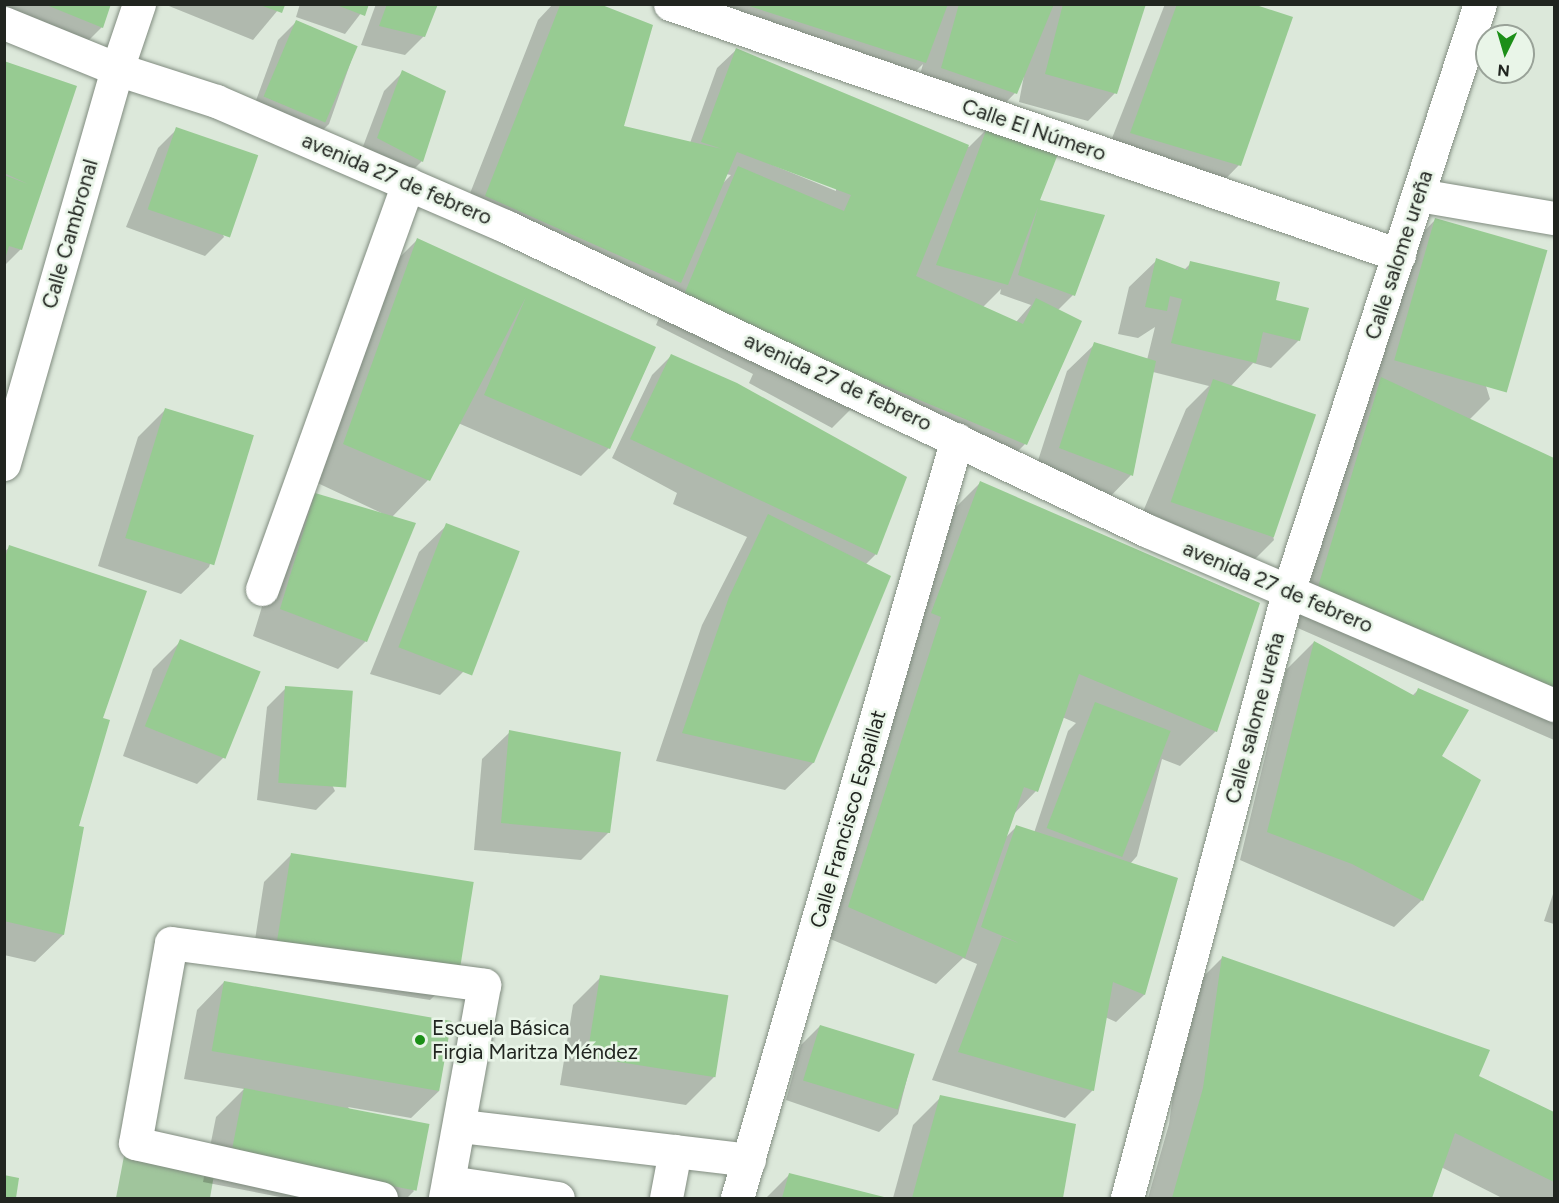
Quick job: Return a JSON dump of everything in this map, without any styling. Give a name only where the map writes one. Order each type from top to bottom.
[{"type":"street","name":"Calle Cambronal","points":[[4,464],[117,69],[138,4]]},
{"type":"street","name":"Calle El Número","points":[[669,4],[1400,255]]},
{"type":"street","name":"Calle salome ureña","points":[[1127,1198],[1288,592],[1400,255],[1480,4]]},
{"type":"street","name":"avenida 27 de febrero","points":[[4,23],[117,69],[216,101],[408,184],[1288,592],[1554,705]]},
{"type":"street","points":[[262,589],[408,184]]},
{"type":"street","points":[[1419,195],[1554,218]]},
{"type":"street","name":"Calle Francisco Espaillat","points":[[737,1198],[957,439]]},
{"type":"street","points":[[381,1198],[135,1143],[171,943],[484,985],[461,1126],[447,1190],[558,1198]]},
{"type":"street","points":[[461,1126],[749,1160]]},
{"type":"street","points":[[666,1198],[675,1151]]},
{"type":"green space","points":[[125,1151],[215,1169],[210,1198],[116,1198]]},
{"type":"building","points":[[44,4],[111,4],[103,28]]},
{"type":"building","points":[[334,4],[369,4],[365,16]]},
{"type":"building","points":[[387,4],[438,4],[425,37],[379,26]]},
{"type":"building","points":[[743,4],[948,4],[926,63]]},
{"type":"building","points":[[959,4],[1054,4],[1017,94],[941,68]]},
{"type":"building","points":[[1063,4],[1146,4],[1117,94],[1045,74]]},
{"type":"building","points":[[1177,4],[1253,4],[1293,17],[1241,166],[1130,133]]},
{"type":"building","points":[[260,5],[285,5],[282,13]]},
{"type":"building","points":[[560,5],[602,5],[653,25],[624,126],[722,149],[701,142],[736,48],[969,145],[916,276],[1023,324],[1036,298],[1082,321],[1027,445],[874,381],[869,394],[683,297],[738,166],[844,211],[851,195],[737,152],[681,283],[485,196]]},
{"type":"building","points":[[296,20],[358,46],[325,123],[264,96]]},
{"type":"building","points":[[4,61],[77,86],[22,250],[9,246],[5,259],[4,175],[28,184],[4,173]]},
{"type":"building","points":[[402,70],[446,91],[423,162],[377,138]]},
{"type":"building","points":[[176,127],[258,155],[230,238],[148,209]]},
{"type":"building","points":[[987,128],[1058,154],[1040,200],[1105,215],[1075,296],[1018,275],[1038,207],[1008,285],[936,265]]},
{"type":"building","points":[[1435,218],[1547,250],[1507,393],[1394,360]]},
{"type":"building","points":[[417,238],[656,347],[610,449],[484,395],[526,297],[430,481],[343,444]]},
{"type":"building","points":[[1156,258],[1188,270],[1190,261],[1280,282],[1276,300],[1309,308],[1300,341],[1263,332],[1256,363],[1171,343],[1182,299],[1170,296],[1167,311],[1145,307]]},
{"type":"building","points":[[1094,342],[1156,361],[1133,476],[1059,448]]},
{"type":"building","points":[[671,354],[737,383],[907,477],[877,555],[630,439]]},
{"type":"building","points":[[1381,377],[1554,458],[1554,690],[1318,587]]},
{"type":"building","points":[[1213,379],[1316,414],[1274,537],[1171,502]]},
{"type":"building","points":[[165,408],[254,435],[214,565],[125,538]]},
{"type":"building","points":[[980,481],[1260,603],[1217,732],[1079,674],[1038,792],[1024,787],[965,958],[848,907],[941,617],[931,613]]},
{"type":"building","points":[[315,493],[416,523],[367,642],[280,609]]},
{"type":"building","points":[[768,514],[891,576],[814,763],[682,733],[729,597]]},
{"type":"building","points":[[446,523],[520,551],[472,675],[398,647]]},
{"type":"building","points":[[9,545],[147,591],[103,718],[110,720],[79,826],[84,827],[64,935],[4,921],[4,562]]},
{"type":"building","points":[[180,639],[261,672],[225,759],[145,726]]},
{"type":"building","points":[[1314,641],[1415,696],[1418,688],[1469,710],[1442,756],[1481,780],[1423,901],[1352,864],[1267,832]]},
{"type":"building","points":[[285,686],[353,691],[346,788],[278,783]]},
{"type":"building","points":[[1095,702],[1171,731],[1122,857],[1047,828]]},
{"type":"building","points":[[509,730],[621,752],[610,833],[501,823]]},
{"type":"building","points":[[1016,825],[1178,878],[1145,995],[1113,982],[1094,1091],[958,1052],[1002,937],[1019,943],[981,927]]},
{"type":"building","points":[[291,853],[474,882],[459,973],[277,944]]},
{"type":"building","points":[[1222,956],[1490,1050],[1479,1076],[1554,1112],[1554,1182],[1455,1133],[1432,1198],[1172,1198],[1203,1088]]},
{"type":"building","points":[[600,975],[728,995],[715,1077],[587,1057]]},
{"type":"building","points":[[224,981],[451,1021],[439,1091],[212,1051]]},
{"type":"building","points":[[820,1025],[915,1054],[898,1109],[803,1080]]},
{"type":"building","points":[[244,1088],[430,1124],[417,1191],[231,1155]]},
{"type":"building","points":[[940,1095],[1076,1124],[1063,1198],[912,1198]]},
{"type":"building","points":[[789,1173],[888,1198],[782,1198]]},
{"type":"building","points":[[4,1175],[19,1178],[16,1198],[4,1198]]},
{"type":"place","name":"Escuela Básica Firgia Maritza Méndez","points":[[420,1040]]}]
